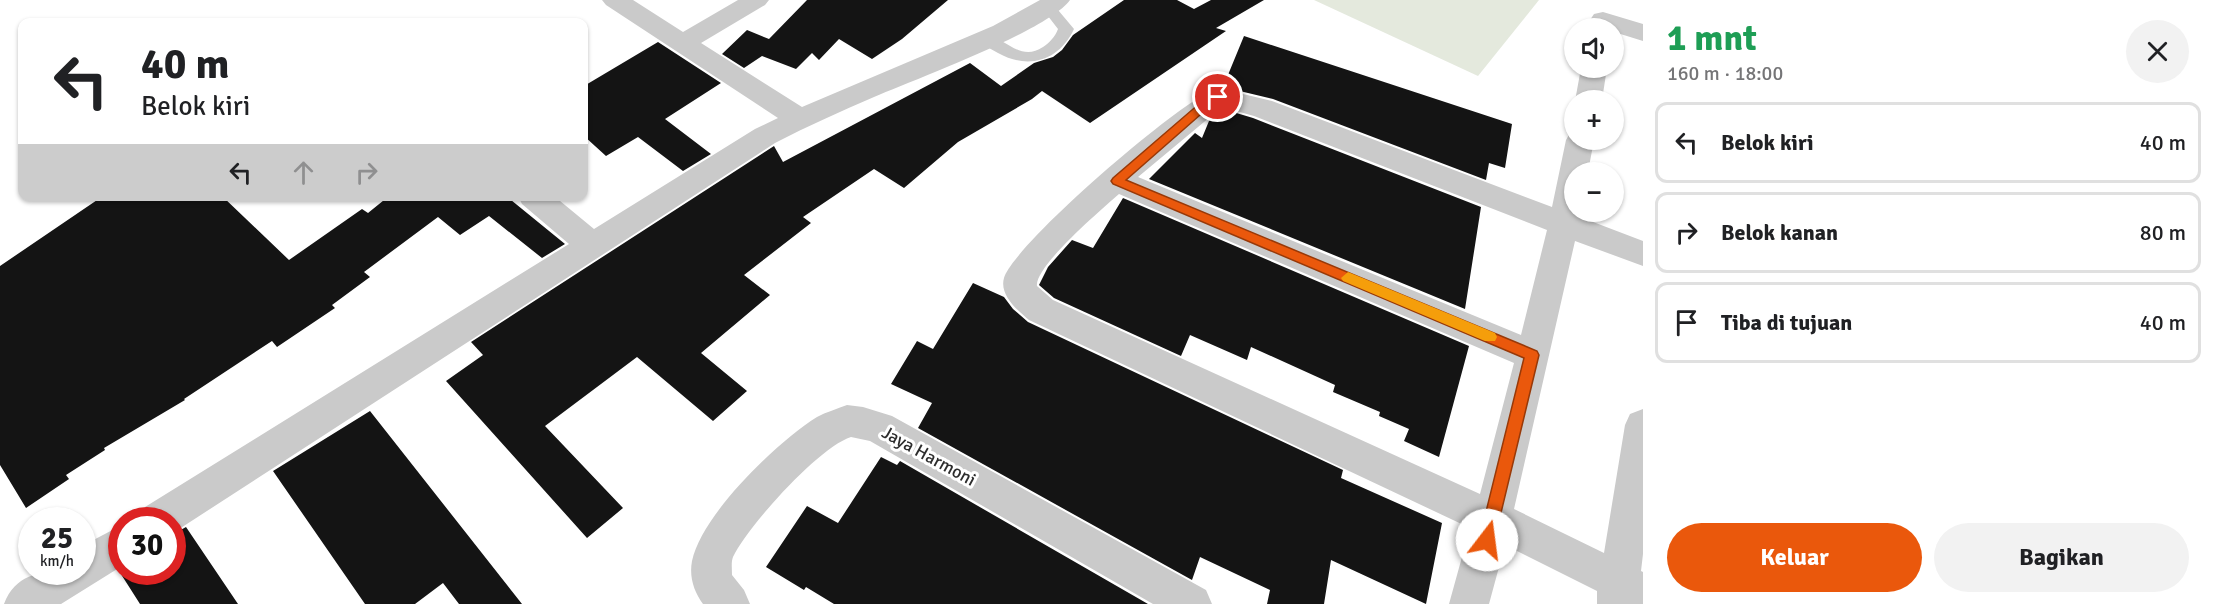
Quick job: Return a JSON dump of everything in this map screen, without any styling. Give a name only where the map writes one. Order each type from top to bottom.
[{"type":"street","points":[[615,0],[684,42],[799,118]]},
{"type":"street","points":[[684,42],[756,0]]},
{"type":"street","points":[[179,507],[740,151],[799,118],[818,112],[866,89],[919,69],[986,39],[1052,3]]},
{"type":"street","points":[[1602,16],[1643,33]]},
{"type":"street","points":[[1643,254],[1262,108],[1218,97],[1204,105],[1060,230],[1027,264],[1020,279],[1024,297],[1041,310],[1493,519],[1626,593],[1643,425]]},
{"type":"street","points":[[1117,181],[1532,355]]},
{"type":"street","points":[[539,201],[592,245]]},
{"type":"street","points":[[1470,604],[1493,519],[1564,222]]},
{"type":"street","name":"Jaya Harmoni","points":[[730,604],[712,583],[712,560],[724,535],[774,475],[820,433],[848,421],[879,427],[1192,604]]},
{"type":"street","points":[[24,604],[55,585]]},
{"type":"shaded area","points":[[1314,0],[1539,0],[1478,76]]},
{"type":"building","points":[[807,0],[948,0],[902,39],[872,59],[839,39],[819,60],[812,53],[796,69],[762,56],[744,68],[722,54],[747,30],[769,39]]},
{"type":"building","points":[[1124,0],[1177,0],[1194,9],[1211,0],[1264,0],[1216,28],[1226,31],[1090,123],[1042,91],[958,142],[904,188],[874,169],[803,217],[811,223],[744,275],[770,295],[701,353],[747,391],[713,421],[637,357],[545,426],[623,508],[587,538],[446,381],[483,355],[471,342],[774,146],[783,162],[970,63],[1001,86],[1034,63],[1053,57],[1062,50],[1073,35]]},
{"type":"building","points":[[1244,36],[1512,124],[1505,168],[1489,163],[1486,180],[1273,99],[1223,87]]},
{"type":"building","points":[[658,42],[721,83],[665,119],[711,154],[683,171],[638,137],[606,156],[588,140],[588,84]]},
{"type":"building","points":[[1223,109],[1253,118],[1481,207],[1465,309],[1149,179],[1195,133],[1202,138],[1209,121]]},
{"type":"building","points":[[1123,198],[1469,346],[1439,457],[1404,441],[1409,429],[1379,416],[1380,412],[1333,392],[1335,385],[1251,347],[1247,360],[1190,335],[1181,356],[1054,298],[1039,285],[1048,267],[1072,240],[1093,248]]},
{"type":"building","points":[[96,201],[227,201],[289,260],[362,209],[368,213],[383,201],[512,201],[565,244],[542,258],[489,216],[460,235],[438,217],[364,272],[370,277],[332,305],[335,308],[277,347],[272,341],[185,400],[104,448],[105,450],[66,475],[69,479],[27,507],[0,465],[0,266]]},
{"type":"building","points":[[973,283],[1004,297],[1013,309],[1028,322],[1343,470],[1341,478],[1442,523],[1426,604],[1331,560],[1324,604],[1267,604],[1270,590],[1200,557],[1192,580],[918,428],[932,403],[891,384],[917,341],[933,349]]},
{"type":"building","points":[[370,411],[522,604],[459,604],[443,583],[415,604],[365,604],[273,471]]},
{"type":"building","points":[[881,457],[897,465],[900,461],[1148,604],[834,604],[806,587],[804,590],[766,567],[807,506],[838,523]]},
{"type":"building","points":[[186,527],[238,604],[140,604],[128,585],[186,585]]},
{"type":"slow traffic","points":[[1348,278],[1490,337]]},
{"type":"route","points":[[1218,97],[1204,105],[1117,181],[1532,355],[1487,540]]}]
